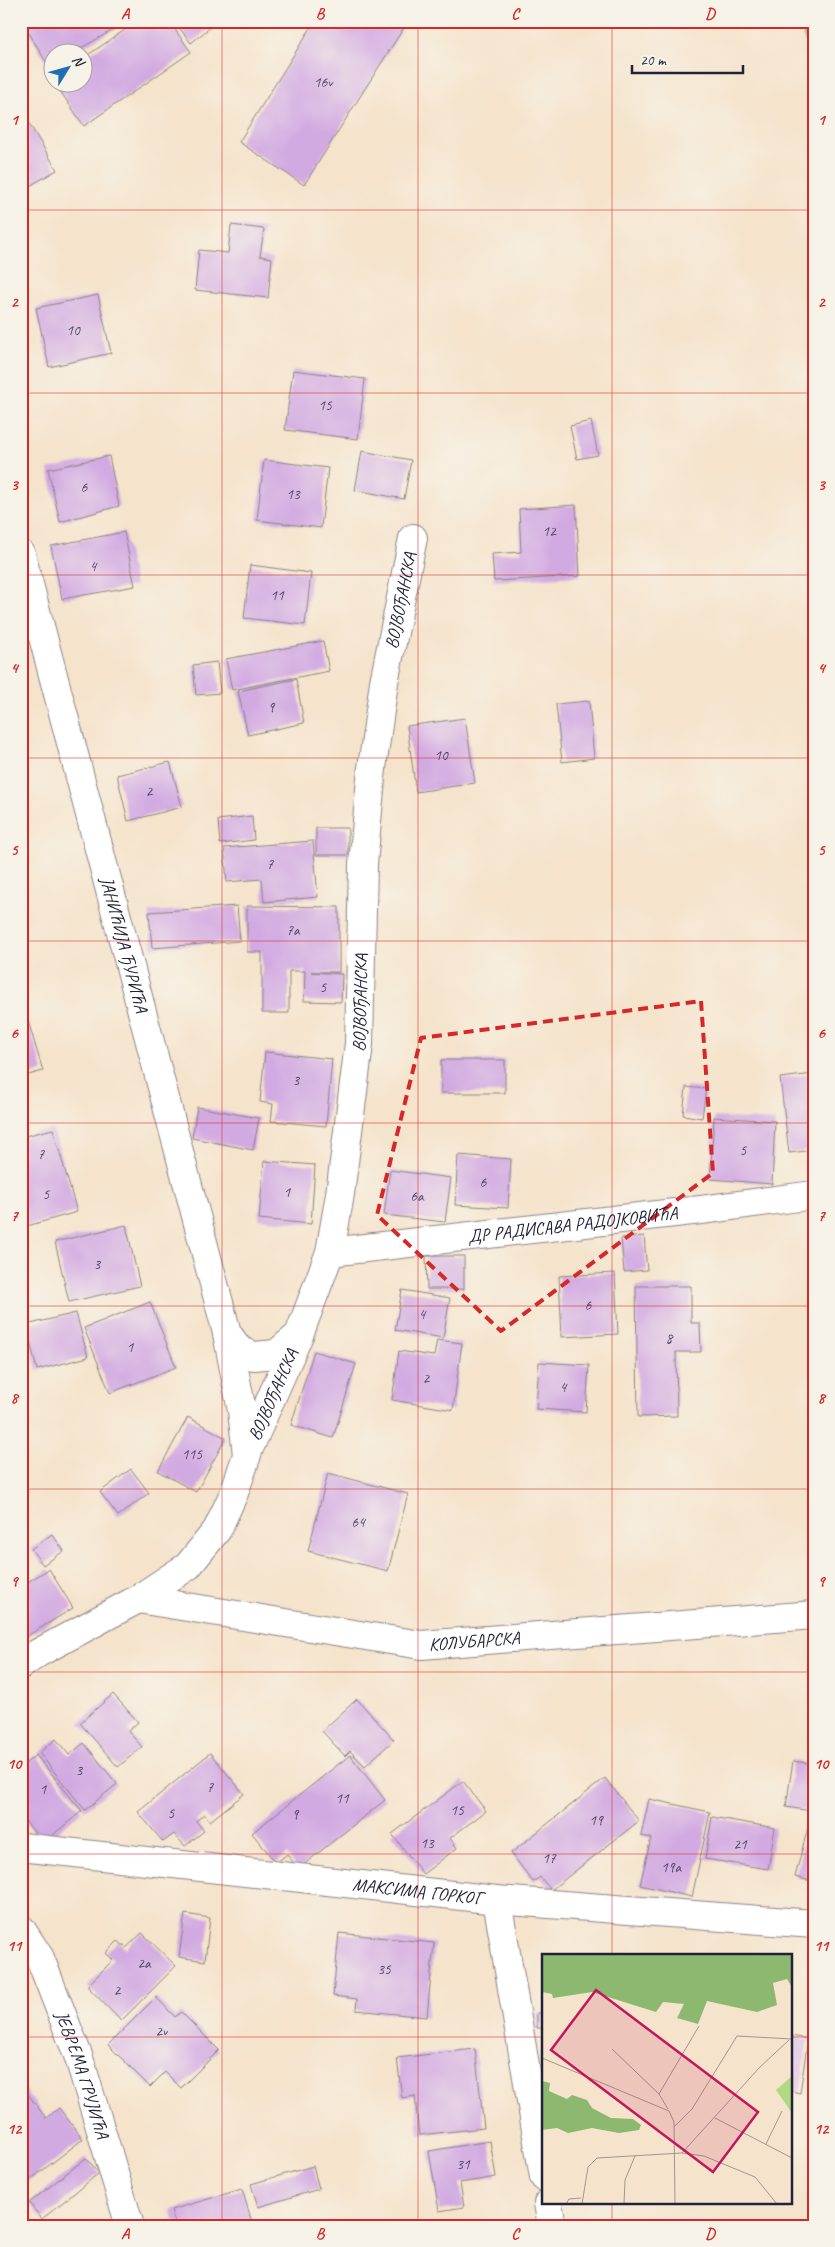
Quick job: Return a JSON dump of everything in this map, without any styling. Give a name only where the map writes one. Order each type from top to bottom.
[{"type":"street","name":"ВОЈВОЂАНСКА","points":[[247,1455],[299,1336],[330,1252],[340,1194],[359,1044],[363,864],[372,768],[384,682],[413,538]]},
{"type":"street","name":"ЈАНИЋИЈА ЂУРИЋА","points":[[21,554],[227,1333],[242,1411],[247,1455],[234,1493],[217,1530],[188,1566],[138,1599],[38,1653],[21,1665]]},
{"type":"street","name":"ДР РАДИСАВА РАДОЈКОВИЋА","points":[[330,1252],[701,1210],[814,1195]]},
{"type":"street","name":"ЈАНИЋИЈА ЂУРИЋА","points":[[227,1333],[239,1350],[254,1356],[276,1354],[299,1336]]},
{"type":"street","name":"КОЛУБАРСКА","points":[[138,1599],[420,1645],[814,1615]]},
{"type":"street","name":"МАКСИМА ГОРКОГ","points":[[21,1847],[497,1900],[814,1924]]},
{"type":"street","points":[[497,1900],[542,2165]]},
{"type":"street","name":"ЈЕВРЕМА ГРУЈИЋА","points":[[21,1929],[40,1958],[79,2058],[130,2226]]},
{"type":"street","points":[[548,2204],[552,2226]]},
{"type":"highlighted area","points":[[701,1001],[713,1173],[501,1331],[377,1215],[421,1038]]},
{"type":"green space","points":[[798,21],[814,21],[814,63]]},
{"type":"building","points":[[22,21],[117,21],[120,26],[92,42],[42,42],[42,55]]},
{"type":"building","points":[[138,21],[169,21],[191,52],[84,126],[61,92],[92,92],[92,52]]},
{"type":"building","points":[[174,21],[218,21],[191,43]]},
{"type":"building","points":[[315,21],[408,21],[304,185],[239,142]]},
{"type":"building","points":[[24,115],[57,170],[21,191],[21,117]]},
{"type":"building","points":[[231,225],[264,229],[260,256],[272,258],[268,298],[195,290],[199,250],[228,253]]},
{"type":"building","points":[[98,295],[111,353],[49,367],[36,308]]},
{"type":"building","points":[[293,370],[365,379],[358,439],[285,430]]},
{"type":"building","points":[[591,421],[598,455],[577,459],[570,426]]},
{"type":"building","points":[[362,451],[411,460],[404,499],[355,490]]},
{"type":"building","points":[[109,456],[119,506],[60,522],[48,469]]},
{"type":"building","points":[[264,460],[328,468],[321,528],[257,520]]},
{"type":"building","points":[[576,505],[580,576],[494,581],[492,554],[521,552],[519,509]]},
{"type":"building","points":[[124,532],[135,586],[62,599],[51,546]]},
{"type":"building","points":[[250,565],[311,573],[305,625],[244,618]]},
{"type":"building","points":[[323,641],[329,671],[232,690],[226,659]]},
{"type":"building","points":[[217,662],[220,693],[196,695],[193,665]]},
{"type":"building","points":[[296,679],[304,723],[248,735],[238,691]]},
{"type":"building","points":[[589,701],[594,758],[562,762],[556,704]]},
{"type":"building","points":[[465,718],[475,783],[416,792],[407,726]]},
{"type":"building","points":[[170,762],[182,807],[128,821],[117,775]]},
{"type":"building","points":[[252,816],[254,840],[220,844],[218,820]]},
{"type":"building","points":[[316,828],[348,828],[348,855],[316,855]]},
{"type":"building","points":[[313,841],[318,897],[264,902],[262,879],[227,882],[224,848]]},
{"type":"building","points":[[237,906],[240,941],[152,948],[149,912]]},
{"type":"building","points":[[247,906],[339,907],[339,972],[311,972],[342,974],[341,1002],[304,1001],[305,971],[289,971],[289,1013],[262,1013],[262,952],[247,952]]},
{"type":"building","points":[[21,994],[26,1007],[21,1009]]},
{"type":"building","points":[[28,1021],[43,1071],[21,1077],[21,1023]]},
{"type":"building","points":[[265,1052],[332,1059],[326,1126],[271,1121],[273,1104],[260,1102]]},
{"type":"building","points":[[441,1060],[505,1060],[505,1093],[441,1093]]},
{"type":"building","points":[[814,1074],[814,1150],[789,1153],[780,1078]]},
{"type":"building","points":[[686,1087],[706,1089],[702,1118],[683,1115]]},
{"type":"building","points":[[197,1107],[259,1118],[253,1150],[192,1138]]},
{"type":"building","points":[[714,1117],[775,1121],[772,1184],[710,1179]]},
{"type":"building","points":[[53,1129],[77,1212],[27,1226],[21,1205],[21,1137]]},
{"type":"building","points":[[458,1155],[511,1159],[508,1208],[455,1205]]},
{"type":"building","points":[[264,1161],[315,1165],[311,1224],[259,1219]]},
{"type":"building","points":[[390,1170],[451,1178],[445,1222],[384,1215]]},
{"type":"building","points":[[126,1225],[140,1286],[69,1302],[55,1242]]},
{"type":"building","points":[[644,1236],[647,1270],[624,1272],[621,1238]]},
{"type":"building","points":[[426,1256],[464,1256],[464,1289],[427,1289]]},
{"type":"building","points":[[615,1273],[618,1334],[562,1337],[559,1276]]},
{"type":"building","points":[[636,1286],[691,1286],[691,1323],[700,1323],[701,1352],[676,1352],[677,1416],[638,1417]]},
{"type":"building","points":[[402,1290],[450,1298],[443,1338],[395,1330]]},
{"type":"building","points":[[150,1302],[176,1367],[110,1393],[84,1328]]},
{"type":"building","points":[[76,1313],[88,1357],[37,1370],[26,1325]]},
{"type":"building","points":[[437,1340],[462,1343],[453,1410],[392,1400],[399,1351],[434,1356]]},
{"type":"building","points":[[314,1351],[356,1364],[333,1438],[291,1425]]},
{"type":"building","points":[[539,1362],[589,1365],[586,1412],[536,1409]]},
{"type":"building","points":[[188,1417],[226,1438],[196,1492],[158,1471]]},
{"type":"building","points":[[131,1469],[149,1493],[118,1516],[100,1492]]},
{"type":"building","points":[[328,1473],[408,1494],[388,1571],[308,1551]]},
{"type":"building","points":[[52,1534],[64,1551],[43,1565],[31,1549]]},
{"type":"building","points":[[49,1569],[73,1608],[24,1638],[21,1634],[21,1586]]},
{"type":"building","points":[[113,1694],[138,1722],[128,1731],[142,1747],[118,1767],[80,1723]]},
{"type":"building","points":[[357,1699],[394,1740],[365,1766],[350,1751],[345,1756],[322,1731]]},
{"type":"building","points":[[56,1739],[69,1755],[84,1743],[117,1784],[85,1810],[39,1753]]},
{"type":"building","points":[[210,1753],[244,1794],[210,1821],[204,1814],[196,1821],[204,1831],[185,1846],[174,1834],[163,1842],[138,1812]]},
{"type":"building","points":[[36,1755],[82,1811],[43,1843],[21,1816],[21,1767]]},
{"type":"building","points":[[350,1755],[385,1800],[298,1869],[287,1854],[276,1863],[252,1833]]},
{"type":"building","points":[[793,1761],[814,1764],[811,1811],[786,1807]]},
{"type":"building","points":[[605,1778],[639,1821],[551,1890],[540,1877],[533,1882],[511,1853]]},
{"type":"building","points":[[463,1781],[486,1811],[450,1838],[457,1848],[423,1874],[392,1834]]},
{"type":"building","points":[[649,1799],[710,1812],[692,1897],[640,1885],[651,1838],[641,1836]]},
{"type":"building","points":[[712,1817],[775,1828],[768,1869],[705,1859]]},
{"type":"building","points":[[808,1827],[814,1829],[814,1882],[795,1877]]},
{"type":"building","points":[[185,1914],[210,1918],[205,1961],[179,1957]]},
{"type":"building","points":[[142,1933],[176,1966],[121,2021],[87,1986],[113,1960],[106,1953],[118,1941],[126,1948]]},
{"type":"building","points":[[339,1933],[434,1943],[427,2017],[356,2010],[357,1999],[333,1996]]},
{"type":"building","points":[[156,1997],[175,2017],[181,2012],[219,2050],[181,2088],[165,2072],[150,2087],[108,2045]]},
{"type":"building","points":[[537,2013],[542,2013],[542,2028],[537,2028]]},
{"type":"building","points":[[792,2036],[808,2039],[800,2093],[792,2091]]},
{"type":"building","points":[[475,2049],[484,2128],[419,2135],[415,2096],[402,2098],[397,2058]]},
{"type":"building","points":[[21,2085],[46,2118],[59,2108],[83,2139],[21,2187]]},
{"type":"building","points":[[490,2141],[496,2177],[460,2183],[464,2207],[439,2211],[429,2151]]},
{"type":"building","points":[[86,2158],[99,2173],[42,2219],[29,2203]]},
{"type":"building","points":[[313,2166],[319,2189],[258,2207],[251,2184]]},
{"type":"building","points":[[242,2189],[253,2226],[176,2226],[171,2210]]}]
